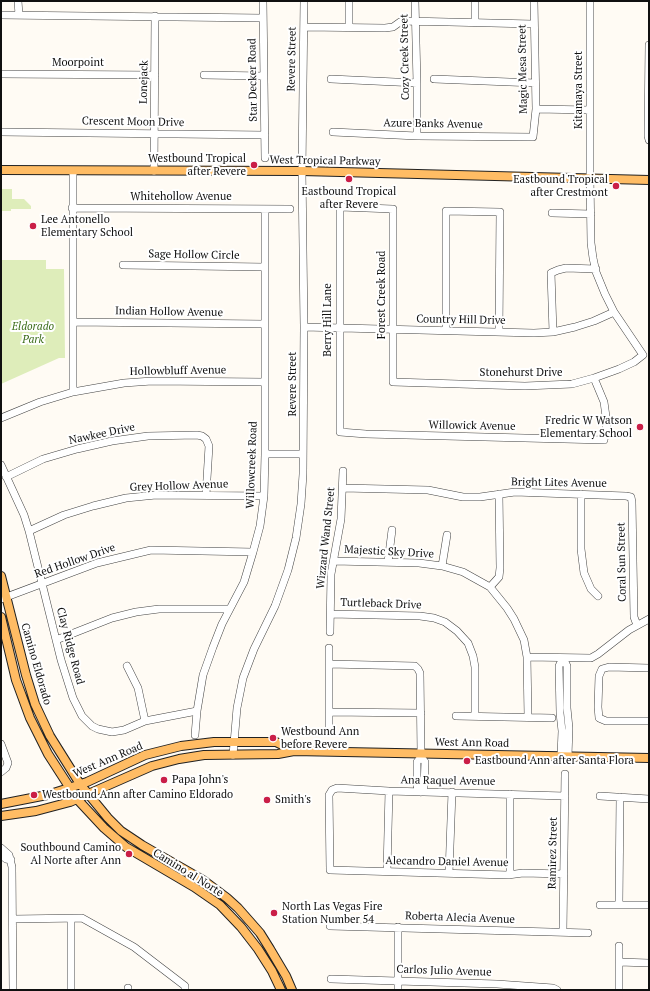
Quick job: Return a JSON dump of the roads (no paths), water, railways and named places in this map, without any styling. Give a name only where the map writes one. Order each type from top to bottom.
[{"type":"main road","name":"West Tropical Parkway","points":[[1,170],[302,171],[649,180]]},
{"type":"main road","name":"Camino Eldorado","points":[[1,576],[3,598],[35,704],[50,736],[87,795]]},
{"type":"main road","name":"Camino Eldorado","points":[[1,617],[22,700],[48,754],[69,788]]},
{"type":"main road","name":"West Ann Road","points":[[1,804],[47,795],[80,784],[131,761],[158,751],[197,743],[276,742],[294,751]]},
{"type":"main road","name":"West Ann Road","points":[[1,816],[36,811],[77,799],[135,773],[160,764],[195,756],[278,754],[294,751],[421,755],[649,758]]},
{"type":"main road","name":"Camino al Norte","points":[[69,788],[77,799],[110,835],[132,851],[220,905],[247,933],[266,960],[281,990]]},
{"type":"main road","name":"Camino al Norte","points":[[87,795],[121,831],[138,843],[203,880],[227,898],[260,933],[279,962],[292,990]]},
{"type":"main road","points":[[132,851],[146,855],[161,862],[169,864],[174,863]]},
{"type":"main road","points":[[170,873],[176,870],[195,880],[203,880]]},
{"type":"street","points":[[18,1],[19,15]]},
{"type":"street","name":"Star Decker Road","points":[[263,1],[265,158]]},
{"type":"street","name":"Revere Street","points":[[233,755],[237,708],[243,678],[250,658],[275,606],[293,555],[301,504],[304,327],[302,171],[304,1]]},
{"type":"street","points":[[349,1],[349,28]]},
{"type":"street","name":"Cozy Creek Street","points":[[415,1],[417,136]]},
{"type":"street","points":[[475,1],[475,23]]},
{"type":"street","name":"Magic Mesa Street","points":[[533,138],[536,109],[534,1]]},
{"type":"street","name":"Kitamaya Street","points":[[590,1],[591,243],[596,269],[604,294],[614,312],[643,355]]},
{"type":"street","points":[[1,15],[263,18]]},
{"type":"street","name":"Lonejack","points":[[154,171],[155,16]]},
{"type":"street","points":[[304,27],[385,28],[407,21],[534,24]]},
{"type":"street","points":[[649,45],[649,140]]},
{"type":"street","name":"Moorpoint","points":[[1,74],[155,75]]},
{"type":"street","points":[[204,75],[264,76]]},
{"type":"street","points":[[331,79],[417,83]]},
{"type":"street","points":[[434,79],[535,83]]},
{"type":"street","points":[[536,109],[590,110]]},
{"type":"street","name":"Crescent Moon Drive","points":[[1,132],[265,135]]},
{"type":"street","name":"Azure Banks Avenue","points":[[333,132],[417,136],[533,138]]},
{"type":"street","points":[[72,171],[73,392]]},
{"type":"street","name":"Berry Hill Lane","points":[[340,432],[340,207],[393,209]]},
{"type":"street","name":"Whitehollow Avenue","points":[[72,208],[290,209]]},
{"type":"street","name":"Willowcreek Road","points":[[195,735],[203,675],[229,609],[244,582],[254,552],[260,526],[264,496],[265,209]]},
{"type":"street","name":"Forest Creek Road","points":[[393,209],[394,382]]},
{"type":"street","points":[[446,330],[446,211],[500,212],[499,331]]},
{"type":"street","points":[[552,212],[591,214]]},
{"type":"street","name":"Sage Hollow Circle","points":[[123,266],[265,267]]},
{"type":"street","points":[[553,332],[551,273],[566,268],[596,269]]},
{"type":"street","name":"Country Hill Drive","points":[[304,327],[534,333],[553,332],[594,321],[614,312]]},
{"type":"street","name":"Indian Hollow Avenue","points":[[73,322],[265,324]]},
{"type":"street","name":"Stonehurst Drive","points":[[394,382],[532,386],[572,384],[594,378],[634,362],[643,355]]},
{"type":"street","name":"Willowick Avenue","points":[[340,432],[366,434],[604,440],[607,424],[604,402],[594,378]]},
{"type":"street","name":"Hollowbluff Avenue","points":[[1,418],[40,402],[73,392],[124,383],[152,381],[265,382]]},
{"type":"street","name":"Nawkee Drive","points":[[6,477],[43,460],[77,449],[112,441],[148,436],[197,434],[206,438],[209,446],[206,495]]},
{"type":"street","points":[[265,454],[303,454]]},
{"type":"street","name":"Clay Ridge Road","points":[[1,465],[30,531],[66,678],[73,698],[82,716],[87,722],[98,729],[112,732],[124,730],[145,721],[197,711]]},
{"type":"street","name":"Wizzard Wand Street","points":[[330,632],[331,574],[341,518],[343,471]]},
{"type":"street","name":"Bright Lites Avenue","points":[[343,488],[428,490],[463,497],[480,497],[515,492],[631,497]]},
{"type":"street","points":[[490,588],[499,577],[500,568],[499,494]]},
{"type":"street","points":[[581,494],[581,550],[584,573],[591,589],[598,596]]},
{"type":"street","name":"Grey Hollow Avenue","points":[[30,531],[64,515],[92,506],[126,498],[206,495],[264,496]]},
{"type":"street","name":"Coral Sun Street","points":[[631,497],[634,617],[637,625]]},
{"type":"street","points":[[388,562],[392,530]]},
{"type":"street","points":[[442,566],[447,535]]},
{"type":"street","name":"Red Hollow Drive","points":[[3,598],[97,563],[151,550],[254,552]]},
{"type":"street","name":"Majestic Sky Drive","points":[[334,561],[388,562],[442,566],[463,572],[490,588],[507,608],[524,640],[527,657],[528,718]]},
{"type":"street","points":[[56,640],[112,618],[136,612],[159,609],[229,609]]},
{"type":"street","name":"Turtleback Drive","points":[[331,614],[420,616],[434,618],[445,622],[458,630],[468,643],[473,656],[475,667],[475,716]]},
{"type":"street","points":[[527,657],[591,658],[623,634],[649,619]]},
{"type":"street","points":[[329,648],[329,727]]},
{"type":"street","points":[[563,658],[559,666],[565,756]]},
{"type":"street","points":[[329,664],[414,666],[418,669],[420,673],[421,755],[425,762],[424,787],[421,792]]},
{"type":"street","points":[[127,666],[138,688],[145,721]]},
{"type":"street","points":[[649,668],[608,667],[602,669],[600,676],[598,707],[599,718],[606,721],[649,721]]},
{"type":"street","points":[[329,712],[421,714]]},
{"type":"street","points":[[456,716],[552,718]]},
{"type":"street","points":[[1,744],[8,763],[4,770]]},
{"type":"street","name":"Ramirez Street","points":[[563,932],[565,774]]},
{"type":"street","name":"Ana Raquel Avenue","points":[[330,870],[329,795],[332,790],[337,788],[565,796]]},
{"type":"street","points":[[387,872],[389,791]]},
{"type":"street","points":[[449,873],[452,792]]},
{"type":"street","points":[[510,794],[510,875]]},
{"type":"street","points":[[600,796],[649,799]]},
{"type":"street","points":[[619,904],[620,797]]},
{"type":"street","points":[[1,848],[9,855],[12,867],[13,990]]},
{"type":"street","points":[[1,855],[10,860]]},
{"type":"street","name":"Alecandro Daniel Avenue","points":[[330,870],[510,875],[523,873],[564,874]]},
{"type":"street","points":[[600,905],[649,905]]},
{"type":"street","points":[[13,919],[82,918],[134,947],[186,986],[185,990]]},
{"type":"street","points":[[71,919],[71,990]]},
{"type":"street","name":"Roberta Alecia Avenue","points":[[330,926],[588,933]]},
{"type":"street","points":[[398,927],[398,990]]},
{"type":"street","points":[[619,946],[619,990]]},
{"type":"street","points":[[619,962],[649,963]]},
{"type":"street","name":"Carlos Julio Avenue","points":[[330,979],[497,984],[553,988],[557,990]]},
{"type":"place","name":"Westbound Tropical after Revere","points":[[254,165]]},
{"type":"place","name":"Eastbound Tropical after Revere","points":[[349,179]]},
{"type":"place","name":"Eastbound Tropical after Crestmont","points":[[616,186]]},
{"type":"place","name":"Lee Antonello Elementary School","points":[[33,226]]},
{"type":"place","name":"Fredric W Watson Elementary School","points":[[640,427]]},
{"type":"place","name":"Westbound Ann before Revere","points":[[273,738]]},
{"type":"place","name":"Eastbound Ann after Santa Flora","points":[[467,761]]},
{"type":"place","name":"Papa John's","points":[[164,780]]},
{"type":"place","name":"Westbound Ann after Camino Eldorado","points":[[34,795]]},
{"type":"place","name":"Smith's","points":[[267,800]]},
{"type":"place","name":"Southbound Camino Al Norte after Ann","points":[[129,854]]},
{"type":"place","name":"North Las Vegas Fire Station Number 54","points":[[274,913]]},
{"type":"park label","name":"Eldorado Park","points":[[33,333]]}]
